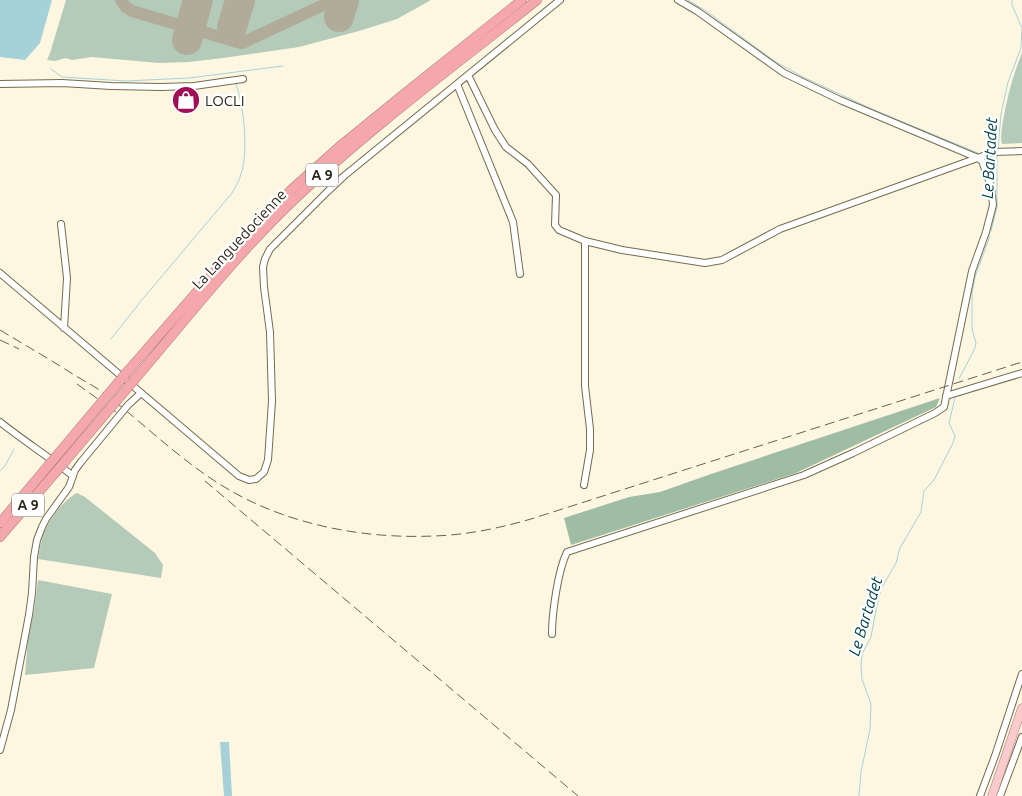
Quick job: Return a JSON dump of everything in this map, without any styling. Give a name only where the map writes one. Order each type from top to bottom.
[{"type":"highway","name":"La Languedocienne","points":[[0,523],[228,254],[292,189],[333,152],[408,90],[522,0]]},
{"type":"highway","name":"La Languedocienne","points":[[0,537],[136,379],[217,280],[292,202],[379,126],[537,0]]},
{"type":"main road","points":[[992,796],[1022,708]]},
{"type":"street","points":[[0,273],[239,476],[249,480],[256,479],[264,472],[268,460],[272,402],[270,332],[263,267],[270,249],[344,176],[560,0]]},
{"type":"street","points":[[552,634],[560,573],[563,559],[567,552],[804,475],[944,407],[972,270],[986,232],[993,205],[990,186],[982,161],[978,158],[840,100],[784,73],[697,11],[678,0]]},
{"type":"street","points":[[468,75],[495,130],[506,147],[528,164],[556,195],[555,225],[559,230],[585,241],[622,250],[705,263],[722,260],[780,229],[993,152],[1022,151]]},
{"type":"street","points":[[0,84],[62,83],[160,87],[194,86],[243,79]]},
{"type":"street","points":[[457,84],[513,222],[520,274]]},
{"type":"street","points":[[61,224],[67,278],[64,328]]},
{"type":"street","points":[[584,485],[590,450],[590,429],[585,386],[585,241]]},
{"type":"street","points":[[946,396],[1022,372]]},
{"type":"street","points":[[0,750],[16,684],[32,593],[37,540],[46,520],[69,487],[74,470],[128,405],[141,393]]},
{"type":"street","points":[[0,422],[73,476]]},
{"type":"street","points":[[980,796],[1022,674]]},
{"type":"street","points":[[0,723],[6,728]]},
{"type":"street","points":[[1000,796],[1022,737]]},
{"type":"green space","points":[[66,0],[431,0],[397,19],[299,47],[189,62],[159,63],[92,57],[72,60],[66,58],[55,61],[47,60]]},
{"type":"green space","points":[[1022,53],[1022,143],[1002,144],[1001,132],[1006,103]]},
{"type":"green space","points":[[940,398],[936,407],[796,473],[571,545],[564,518],[629,497],[660,492]]},
{"type":"green space","points":[[77,493],[85,497],[155,553],[163,565],[161,578],[38,559],[46,528],[55,513]]},
{"type":"green space","points":[[38,580],[112,594],[94,668],[25,675],[28,637]]},
{"type":"water","points":[[0,0],[52,0],[40,43],[25,60],[0,57]]},
{"type":"water","points":[[220,742],[229,742],[232,796],[224,796]]},
{"type":"waterway","points":[[688,0],[776,62],[803,77],[874,110],[978,153]]},
{"type":"waterway","name":"Le Bartadet","points":[[998,149],[1001,114],[1008,82],[1021,48],[1022,28],[1012,5],[1012,0]]},
{"type":"waterway","points":[[51,69],[62,77],[126,81],[189,78],[283,66]]},
{"type":"waterway","points":[[111,339],[232,193],[238,182],[244,161],[245,139],[243,116],[236,84]]},
{"type":"waterway","name":"Le Bartadet","points":[[991,231],[997,207],[997,155]]},
{"type":"waterway","name":"Le Bartadet","points":[[959,379],[975,348],[976,343],[972,329],[972,293],[975,277],[990,236]]},
{"type":"waterway","name":"Le Bartadet","points":[[859,796],[861,772],[870,729],[871,704],[862,679],[862,654],[871,637],[881,589],[896,563],[900,548],[921,512],[924,491],[934,480],[953,443],[955,436],[949,423],[955,398]]},
{"type":"waterway","points":[[0,471],[5,466],[14,449]]},
{"type":"taxiway","points":[[121,0],[132,11],[242,43],[334,0]]},
{"type":"runway","points":[[187,40],[198,0]]},
{"type":"runway","points":[[232,27],[240,0]]},
{"type":"runway","points":[[339,17],[344,0]]},
{"type":"railway","points":[[0,330],[100,390],[199,470],[216,482],[256,504],[280,514],[331,528],[383,535],[409,536],[471,533],[531,519],[1022,362]]},
{"type":"railway","points":[[0,340],[19,349]]},
{"type":"railway","points":[[77,384],[116,412]]},
{"type":"railway","points":[[205,481],[578,796]]},
{"type":"place","name":"LOCLI","points":[[186,100]]}]
